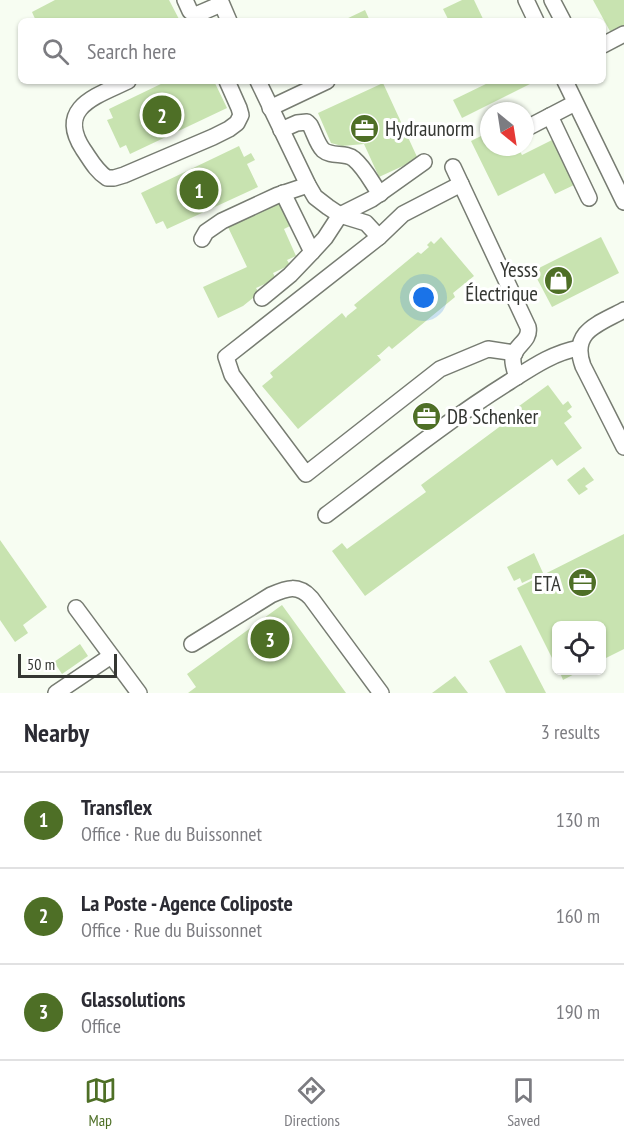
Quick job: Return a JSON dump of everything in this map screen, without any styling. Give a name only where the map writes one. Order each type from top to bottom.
[{"type":"street","points":[[185,0],[194,14],[220,2],[228,18]]},
{"type":"street","points":[[526,0],[535,18]]},
{"type":"street","points":[[552,0],[561,18]]},
{"type":"street","points":[[606,43],[624,34]]},
{"type":"street","points":[[122,84],[85,103],[74,119],[78,140],[95,167],[107,178],[124,175],[213,137],[237,123],[241,115],[228,84]]},
{"type":"street","points":[[259,84],[315,197],[340,215],[366,223],[379,237]]},
{"type":"street","points":[[270,108],[295,88],[313,84]]},
{"type":"street","points":[[566,84],[624,202]]},
{"type":"street","points":[[534,124],[576,103]]},
{"type":"street","points":[[550,116],[590,198]]},
{"type":"street","points":[[281,130],[297,123],[307,122],[323,149],[328,153],[353,157],[380,194]]},
{"type":"street","points":[[262,298],[312,252],[325,238],[340,215],[380,194],[424,162]]},
{"type":"street","points":[[453,167],[528,327],[528,336],[515,352],[513,359],[517,377]]},
{"type":"street","points":[[461,184],[403,214],[379,237],[226,357],[232,375],[306,474],[441,369],[488,350],[515,352]]},
{"type":"street","points":[[202,239],[206,232],[222,221],[283,193],[308,185]]},
{"type":"street","points":[[283,193],[312,252]]},
{"type":"street","points":[[624,310],[593,327],[585,334],[579,348],[583,366],[624,447]]},
{"type":"street","points":[[326,515],[476,402],[540,362],[560,352],[579,348]]},
{"type":"street","points":[[192,644],[271,595],[295,588],[305,592],[311,598],[381,693]]},
{"type":"street","points":[[75,608],[139,693]]},
{"type":"street","points":[[56,693],[111,656]]},
{"type":"building","points":[[55,0],[169,0],[178,18],[35,18],[32,12]]},
{"type":"building","points":[[462,0],[474,0],[483,18],[448,18],[443,9]]},
{"type":"building","points":[[593,0],[624,0],[624,26],[611,33],[606,24],[606,18],[603,18]]},
{"type":"building","points":[[365,10],[369,18],[348,18]]},
{"type":"building","points":[[161,84],[215,84],[227,108],[130,154],[126,145],[120,148],[107,120],[113,118],[109,109]]},
{"type":"building","name":"Hydraunorm","points":[[383,84],[418,159],[379,177],[364,144],[342,146],[331,143],[318,113]]},
{"type":"building","points":[[486,84],[530,84],[494,102],[480,102],[480,109],[462,118],[453,100]]},
{"type":"building","points":[[480,136],[480,156],[534,156],[534,149],[552,140],[574,185],[555,194],[544,173],[498,196],[471,141]]},
{"type":"building","points":[[239,146],[244,157],[251,153],[255,160],[247,164],[258,187],[167,229],[163,221],[156,224],[141,193]]},
{"type":"building","points":[[280,198],[292,225],[284,229],[296,256],[287,260],[290,265],[273,273],[276,279],[256,288],[259,293],[243,306],[218,318],[203,287],[247,267],[226,223]]},
{"type":"building","points":[[441,237],[474,276],[453,293],[455,297],[392,349],[389,346],[377,355],[381,360],[298,429],[262,386],[273,377],[270,373],[342,313],[346,318],[357,308],[354,305],[418,252],[421,254],[429,247],[427,245],[431,241],[434,244]]},
{"type":"building","points":[[601,237],[619,273],[552,307],[533,271]]},
{"type":"building","points":[[548,385],[563,405],[568,401],[572,407],[567,411],[572,417],[564,423],[582,448],[557,466],[552,459],[365,596],[332,551],[342,543],[347,549],[426,492],[421,485],[518,413],[515,409]]},
{"type":"building","points":[[584,467],[594,480],[585,486],[588,489],[579,495],[567,480]]},
{"type":"building","points":[[624,534],[624,649],[606,658],[606,621],[552,621],[552,658],[517,588]]},
{"type":"building","points":[[0,540],[47,607],[23,625],[28,633],[15,642],[0,620]]},
{"type":"building","points":[[534,553],[543,573],[522,583],[520,578],[514,581],[507,567]]},
{"type":"building","points":[[282,605],[346,693],[188,693],[196,687],[187,674]]},
{"type":"building","points":[[80,644],[88,656],[62,674],[54,662]]},
{"type":"building","points":[[521,645],[546,693],[506,693],[489,661]]},
{"type":"building","points":[[561,675],[572,675],[563,680]]},
{"type":"building","points":[[455,676],[468,693],[432,693]]},
{"type":"place","name":"La Poste - Agence Coliposte","points":[[162,115]]},
{"type":"place","name":"Hydraunorm","points":[[364,128]]},
{"type":"place","name":"Transflex","points":[[199,190]]},
{"type":"place","name":"Yesss Électrique","points":[[559,281]]},
{"type":"place","name":"DB Schenker","points":[[426,416]]},
{"type":"place","name":"ETA","points":[[582,583]]},
{"type":"place","name":"Glassolutions","points":[[270,639]]}]
